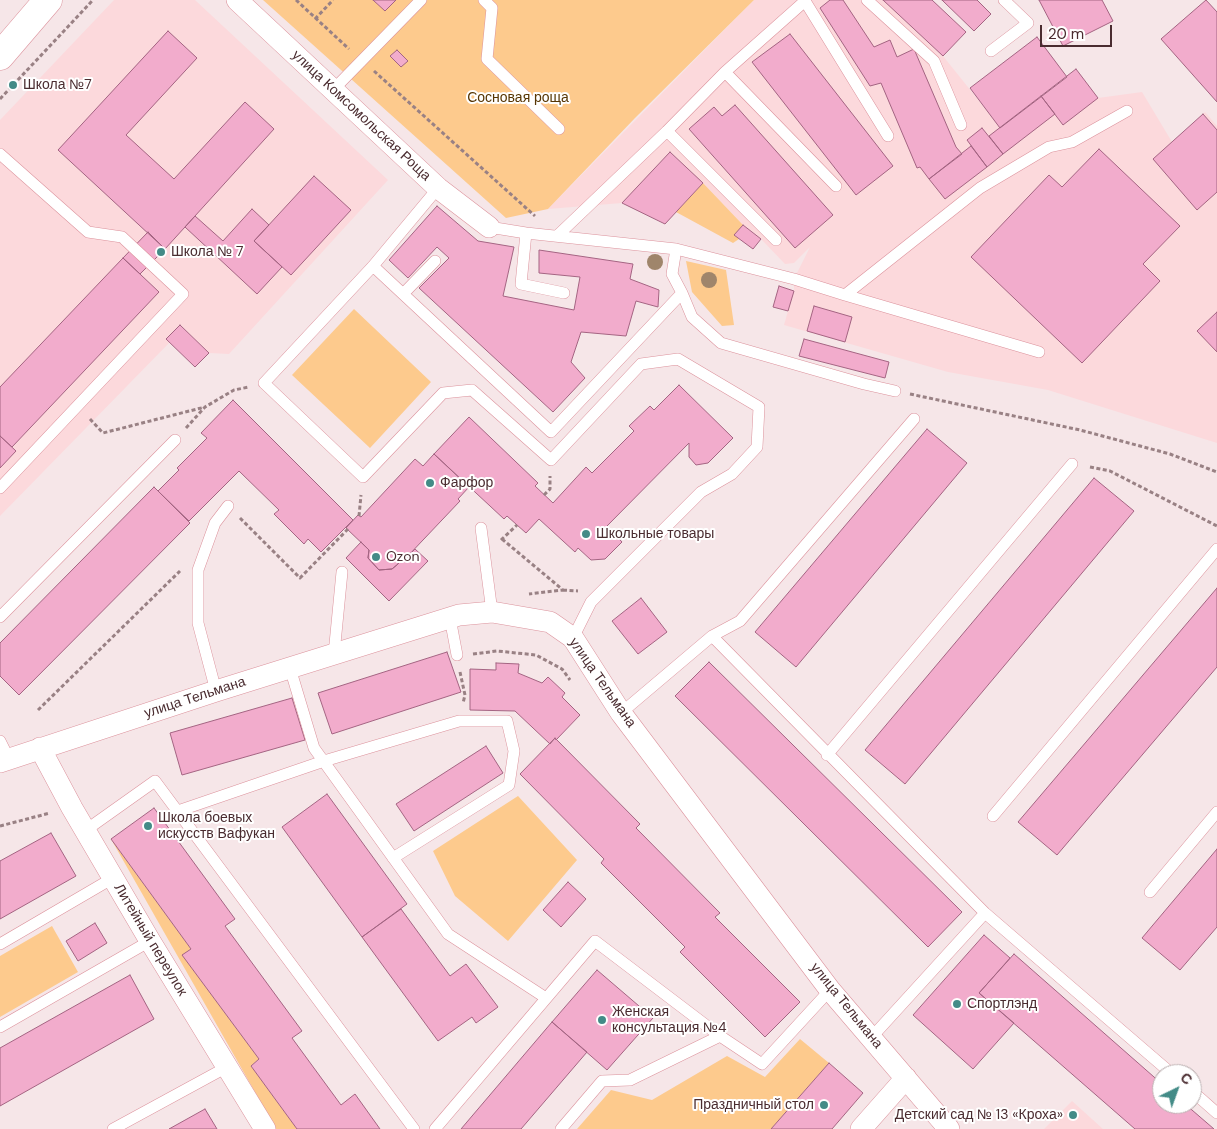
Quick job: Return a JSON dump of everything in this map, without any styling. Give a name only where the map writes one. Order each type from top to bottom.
[{"type":"street","points":[[0,56],[48,0]]},
{"type":"street","name":"улица Комсомольская Роща","points":[[238,0],[438,188],[489,227]]},
{"type":"street","name":"улица Тельмана","points":[[3,754],[40,748],[491,605],[550,622],[573,638],[621,713],[830,990],[949,1129]]},
{"type":"street","name":"Литейный переулок","points":[[40,748],[72,808],[150,941],[265,1129]]},
{"type":"street","points":[[861,1129],[906,1078]]},
{"type":"lane","points":[[334,90],[421,0]]},
{"type":"lane","points":[[484,0],[492,8],[487,59],[559,129]]},
{"type":"lane","points":[[867,0],[934,61],[961,125]]},
{"type":"lane","points":[[991,51],[1028,23],[1004,0]]},
{"type":"lane","points":[[557,236],[667,131],[725,72],[806,1],[888,136]]},
{"type":"lane","points":[[725,72],[836,186]]},
{"type":"lane","points":[[845,295],[980,188],[1048,147],[1072,142],[1127,111]]},
{"type":"lane","points":[[667,131],[776,240]]},
{"type":"lane","points":[[0,154],[88,232],[122,237],[183,294],[0,488]]},
{"type":"lane","points":[[438,188],[373,266],[264,383],[362,477],[443,393],[472,390],[551,460],[641,364],[678,359],[759,407],[756,446],[732,474],[701,492],[591,602],[573,638]]},
{"type":"lane","points":[[489,227],[526,233],[676,248],[794,279],[1039,352]]},
{"type":"lane","points":[[526,233],[521,284],[564,293]]},
{"type":"lane","points":[[676,248],[672,274],[692,317],[720,343],[895,391]]},
{"type":"lane","points":[[402,294],[435,261]]},
{"type":"lane","points":[[373,266],[551,432],[682,293]]},
{"type":"lane","points":[[621,713],[712,636],[740,621],[914,418]]},
{"type":"lane","points":[[0,617],[175,440]]},
{"type":"lane","points":[[827,755],[1072,464]]},
{"type":"lane","points":[[216,691],[198,623],[198,570],[215,523],[228,506]]},
{"type":"lane","points":[[481,528],[491,605]]},
{"type":"lane","points":[[993,816],[1217,549]]},
{"type":"lane","points":[[334,654],[342,572]]},
{"type":"lane","points":[[450,618],[457,655]]},
{"type":"lane","points":[[712,636],[985,914],[1160,1064]]},
{"type":"lane","points":[[290,668],[314,748],[448,934],[546,998]]},
{"type":"lane","points":[[178,811],[324,761],[459,721],[507,721],[514,751],[510,785],[393,858]]},
{"type":"lane","points":[[86,830],[155,781],[414,1129]]},
{"type":"lane","points":[[1150,892],[1217,812]]},
{"type":"lane","points":[[0,944],[114,878]]},
{"type":"lane","points":[[871,1038],[985,914]]},
{"type":"lane","points":[[0,1027],[150,941]]},
{"type":"lane","points":[[435,1129],[595,941],[720,1036],[762,1064],[830,990]]},
{"type":"lane","points":[[561,1129],[602,1081],[630,1080],[720,1036]]},
{"type":"lane","points":[[113,1129],[227,1067]]},
{"type":"lane","points":[[1202,1100],[1217,1113]]},
{"type":"path","points":[[0,99],[93,0]]},
{"type":"path","points":[[296,0],[557,236]]},
{"type":"path","points":[[316,19],[333,0]]},
{"type":"path","points":[[92,421],[103,433],[205,407],[234,390],[264,383]]},
{"type":"path","points":[[895,391],[1080,430],[1170,454],[1217,472]]},
{"type":"path","points":[[175,440],[205,407]]},
{"type":"path","points":[[1072,464],[1110,471],[1217,526]]},
{"type":"path","points":[[228,506],[300,578],[348,530]]},
{"type":"path","points":[[491,605],[564,590],[502,538]]},
{"type":"path","points":[[38,710],[206,547]]},
{"type":"path","points":[[459,721],[465,695],[457,655],[497,652],[536,655],[562,670],[573,683]]},
{"type":"path","points":[[0,826],[72,808]]},
{"type":"shaded area","name":"Школа № 7","points":[[114,0],[195,0],[388,180],[229,354],[209,353],[180,325],[170,342],[0,516],[0,120]]},
{"type":"shaded area","points":[[754,0],[932,0],[966,32],[943,56],[1000,127],[1076,69],[1098,98],[1142,92],[1172,142],[1205,112],[1217,126],[1217,443],[1048,390],[948,372],[784,325],[788,311],[773,307],[779,286],[794,291],[794,279],[810,247],[794,263],[785,264],[761,239],[743,225],[703,183],[665,224],[622,203],[548,209]]},
{"type":"shaded area","name":"Детский сад № 13 «Кроха»","points":[[1072,1101],[1103,1129],[1044,1129]]},
{"type":"green space","name":"Сосновая роща","points":[[263,0],[754,0],[635,118],[548,209],[506,218]]},
{"type":"green space","points":[[703,183],[743,225],[735,235],[739,239],[733,243],[676,212]]},
{"type":"green space","points":[[686,261],[726,270],[734,325],[722,326],[692,292]]},
{"type":"green space","points":[[354,309],[431,382],[370,448],[292,375]]},
{"type":"green space","points":[[518,796],[577,860],[508,941],[455,896],[433,851]]},
{"type":"green space","points":[[111,839],[191,949],[183,956],[259,1059],[251,1066],[297,1129],[276,1129]]},
{"type":"green space","points":[[52,926],[78,972],[0,1017],[0,956]]},
{"type":"green space","points":[[800,1039],[829,1063],[771,1129],[577,1129],[611,1090],[652,1100],[727,1056],[765,1077]]},
{"type":"building","points":[[373,0],[396,0],[385,11]]},
{"type":"building","points":[[830,0],[843,0],[874,47],[890,40],[897,57],[914,49],[956,147],[962,154],[929,179],[920,167],[917,168],[881,83],[870,86],[820,8]]},
{"type":"building","points":[[883,0],[932,0],[966,32],[943,56]]},
{"type":"building","points":[[942,0],[977,0],[991,14],[974,31]]},
{"type":"building","points":[[1039,0],[1102,0],[1113,21],[1063,46]]},
{"type":"building","points":[[1206,0],[1217,12],[1217,102],[1161,39]]},
{"type":"building","points":[[168,31],[197,58],[126,135],[174,179],[245,102],[274,129],[165,249],[58,150]]},
{"type":"building","points":[[790,34],[893,166],[856,195],[752,62]]},
{"type":"building","points":[[1037,37],[1067,77],[1000,128],[970,88]]},
{"type":"building","points":[[397,50],[408,61],[401,67],[390,56]]},
{"type":"building","points":[[1076,69],[1098,98],[1063,125],[1041,96]]},
{"type":"building","points":[[1041,96],[1055,114],[1003,154],[989,136]]},
{"type":"building","points":[[735,105],[833,215],[795,248],[689,129],[714,107],[722,116]]},
{"type":"building","points":[[1203,114],[1217,130],[1217,192],[1197,210],[1153,159]]},
{"type":"building","points":[[982,128],[1003,154],[987,167],[967,140]]},
{"type":"building","points":[[971,146],[987,167],[945,199],[929,179]]},
{"type":"building","points":[[1099,149],[1180,226],[1143,264],[1160,281],[1082,363],[971,257],[1049,175],[1062,187]]},
{"type":"building","points":[[670,152],[703,183],[665,224],[622,203]]},
{"type":"building","points":[[314,176],[351,210],[291,275],[254,241]]},
{"type":"building","points":[[437,206],[478,241],[514,247],[503,296],[574,310],[580,277],[539,273],[539,250],[633,264],[630,279],[659,290],[658,307],[636,301],[626,336],[581,332],[571,362],[585,378],[553,412],[419,288],[449,258],[437,247],[408,278],[389,260]]},
{"type":"building","points":[[252,209],[269,225],[254,241],[282,267],[257,294],[185,227],[195,216],[223,241]]},
{"type":"building","points":[[743,225],[761,239],[753,249],[734,235]]},
{"type":"building","points":[[148,232],[165,249],[140,274],[123,258]]},
{"type":"building","points":[[123,258],[159,292],[12,447],[0,436],[0,387]]},
{"type":"building","points":[[779,286],[794,291],[788,311],[773,307]]},
{"type":"building","points":[[814,306],[852,317],[845,342],[807,331]]},
{"type":"building","points":[[1217,312],[1217,352],[1197,331]]},
{"type":"building","points":[[180,325],[209,353],[195,367],[166,339]]},
{"type":"building","points":[[804,339],[889,362],[885,378],[799,356]]},
{"type":"building","points":[[679,385],[733,438],[708,463],[696,465],[689,457],[689,443],[607,526],[622,542],[605,559],[591,560],[578,548],[575,552],[539,519],[526,533],[507,516],[504,519],[434,454],[469,417],[538,483],[535,486],[553,503],[586,467],[592,473],[634,431],[629,426],[650,406],[654,410]]},
{"type":"building","points":[[233,400],[353,520],[321,552],[308,539],[304,544],[274,514],[279,510],[239,471],[189,521],[158,491],[179,470],[177,468],[207,438],[201,433]]},
{"type":"building","points":[[927,429],[967,463],[796,667],[755,632]]},
{"type":"building","points":[[0,436],[16,451],[0,468]]},
{"type":"building","points":[[434,454],[469,487],[458,499],[460,501],[405,559],[402,556],[398,564],[392,569],[379,570],[368,558],[369,550],[346,528],[358,515],[361,517],[415,459],[423,466]]},
{"type":"building","points":[[1094,478],[1134,511],[905,784],[865,750]]},
{"type":"building","points":[[154,487],[190,523],[19,695],[0,676],[0,643]]},
{"type":"building","points":[[361,542],[369,550],[368,558],[379,570],[392,569],[398,564],[402,556],[405,559],[415,549],[428,561],[389,601],[346,558]]},
{"type":"building","points":[[1217,588],[1217,667],[1057,855],[1018,822]]},
{"type":"building","points":[[641,598],[667,632],[638,654],[612,621]]},
{"type":"building","points":[[447,652],[461,692],[332,734],[318,693]]},
{"type":"building","points":[[709,662],[962,912],[928,947],[675,696]]},
{"type":"building","points":[[496,663],[519,664],[518,673],[542,683],[548,677],[565,693],[562,697],[580,715],[550,744],[515,711],[470,710],[470,669],[496,670]]},
{"type":"building","points":[[292,698],[305,740],[182,775],[170,733]]},
{"type":"building","points":[[555,738],[640,824],[636,828],[720,913],[715,917],[800,1002],[765,1037],[680,952],[685,947],[601,863],[604,859],[520,774]]},
{"type":"building","points":[[486,746],[503,773],[414,831],[396,804]]},
{"type":"building","points":[[327,794],[407,904],[362,937],[282,827]]},
{"type":"building","points":[[154,808],[235,919],[225,926],[302,1031],[292,1038],[341,1105],[355,1094],[380,1129],[297,1129],[251,1066],[259,1059],[182,955],[191,949],[111,839]]},
{"type":"building","points":[[51,833],[76,876],[0,919],[0,861]]},
{"type":"building","points":[[1217,849],[1217,927],[1180,970],[1142,938]]},
{"type":"building","points":[[568,882],[586,899],[561,927],[543,910]]},
{"type":"building","points":[[401,909],[450,976],[466,964],[498,1007],[476,1023],[472,1017],[438,1041],[362,937]]},
{"type":"building","points":[[95,923],[107,943],[78,961],[66,941]]},
{"type":"building","name":"Спортлэнд","points":[[984,935],[1010,958],[979,993],[1014,1023],[973,1069],[913,1015]]},
{"type":"building","points":[[1014,954],[1152,1075],[1152,1114],[1197,1114],[1214,1129],[1135,1129],[979,993]]},
{"type":"building","name":"Женская консультация №4","points":[[597,970],[653,1018],[607,1070],[552,1022]]},
{"type":"building","points":[[130,975],[154,1019],[0,1106],[0,1048]]},
{"type":"building","points":[[552,1022],[587,1052],[521,1129],[461,1129]]},
{"type":"building","points":[[829,1063],[863,1093],[832,1129],[771,1129]]},
{"type":"building","points":[[205,1109],[217,1129],[169,1129]]},
{"type":"place","name":"Школа №7","points":[[13,85]]},
{"type":"place","name":"Школа № 7","points":[[161,252]]},
{"type":"place","name":"Фарфор","points":[[430,483]]},
{"type":"place","name":"Школьные товары","points":[[586,534]]},
{"type":"place","name":"Ozon","points":[[376,557]]},
{"type":"place","name":"Школа боевых искусств Вафукан","points":[[148,826]]},
{"type":"place","name":"Спортлэнд","points":[[957,1004]]},
{"type":"place","name":"Женская консультация №4","points":[[602,1020]]},
{"type":"place","name":"Праздничный стол","points":[[824,1105]]},
{"type":"place","name":"Детский сад № 13 «Кроха»","points":[[1073,1115]]}]
